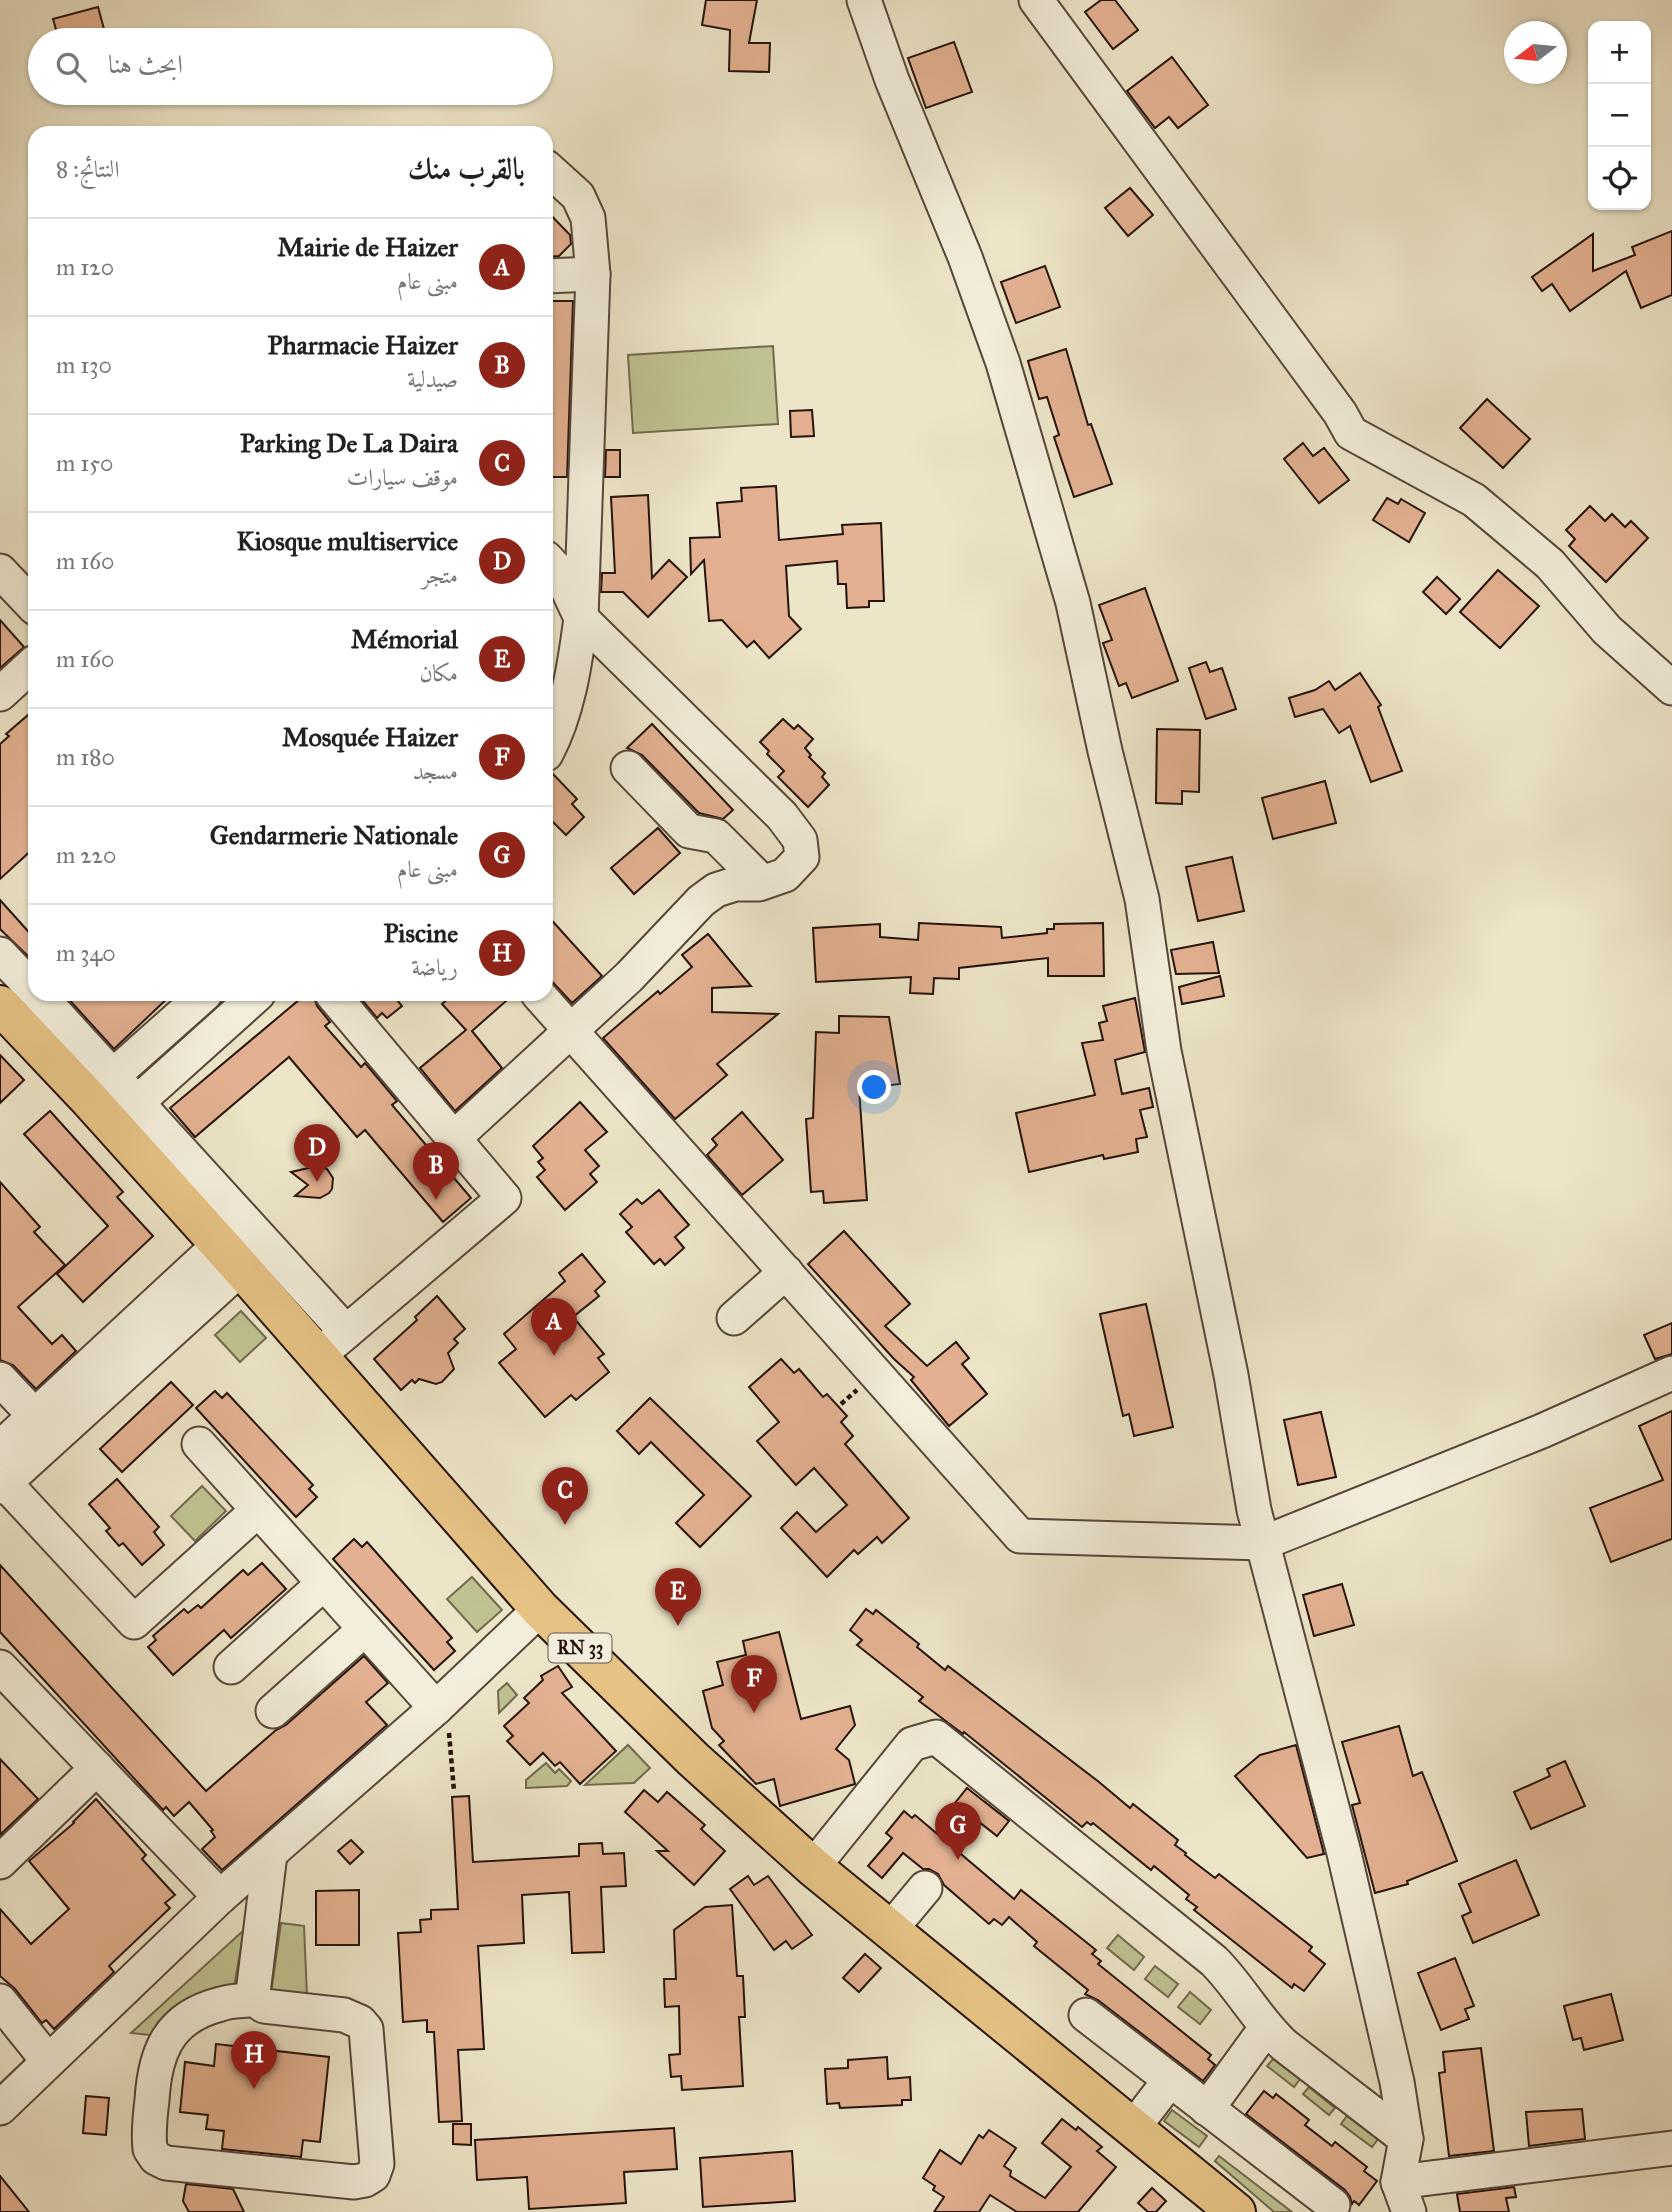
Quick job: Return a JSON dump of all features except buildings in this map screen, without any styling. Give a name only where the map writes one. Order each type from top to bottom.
[{"type":"main road","name":"RN 33","points":[[0,1005],[113,1100],[230,1257],[332,1344],[540,1609],[693,1759],[813,1867],[1236,2212]]},
{"type":"street","points":[[864,0],[892,80],[965,257],[1003,363],[1073,603],[1105,751],[1142,900],[1164,1051],[1231,1375],[1254,1510],[1344,1853],[1394,2069],[1406,2139],[1403,2197],[1672,2148]]},
{"type":"street","points":[[1035,0],[1340,412],[1351,433],[1474,500],[1550,564],[1607,630],[1672,688]]},
{"type":"street","points":[[553,173],[578,196],[588,218],[593,274],[581,618],[577,651],[565,704],[553,736]]},
{"type":"street","points":[[553,276],[593,274]]},
{"type":"street","points":[[453,1139],[629,978],[701,901],[716,890],[735,884],[762,882],[785,875],[802,857],[800,840],[782,816],[581,618],[560,573],[553,566]]},
{"type":"street","points":[[0,571],[28,601]]},
{"type":"street","points":[[0,694],[28,668]]},
{"type":"street","points":[[628,768],[689,831],[716,836],[762,882]]},
{"type":"street","points":[[0,954],[28,983]]},
{"type":"street","points":[[43,1001],[113,1100],[332,1344],[504,1198],[338,1001]]},
{"type":"street","points":[[113,1100],[199,1001]]},
{"type":"street","points":[[113,1100],[248,1001]]},
{"type":"street","points":[[544,1001],[1020,1536],[1263,1543],[1542,1431],[1672,1373]]},
{"type":"street","points":[[230,1257],[45,1426],[2,1485],[134,1622],[258,1510]]},
{"type":"street","points":[[734,1318],[786,1272]]},
{"type":"street","points":[[0,1379],[45,1426]]},
{"type":"street","points":[[0,1448],[45,1426]]},
{"type":"street","points":[[199,1444],[365,1629],[441,1703]]},
{"type":"street","points":[[232,1667],[324,1583]]},
{"type":"street","points":[[0,2108],[220,1897],[441,1703],[540,1609]]},
{"type":"street","points":[[273,1711],[365,1629]]},
{"type":"street","points":[[4,1680],[97,1768],[220,1897]]},
{"type":"street","points":[[813,1867],[912,1744],[936,1737],[1214,1961],[1238,1988],[1266,2028],[1284,2045],[1406,2139]]},
{"type":"street","points":[[0,1862],[97,1768]]},
{"type":"street","points":[[253,1993],[257,2001],[264,2006],[344,2015],[360,2022],[366,2029],[377,2164],[373,2175],[354,2182],[166,2163],[156,2158],[150,2149],[153,2073],[162,2045],[176,2026],[199,2012],[221,2003],[248,2000],[253,1993],[270,1854]]},
{"type":"street","points":[[890,1930],[925,1888]]},
{"type":"street","points":[[0,2001],[48,2061]]},
{"type":"street","points":[[1086,2015],[1333,2206]]},
{"type":"street","points":[[1208,2109],[1266,2028]]},
{"type":"street","points":[[1133,2128],[1170,2080]]},
{"type":"path","points":[[441,1703],[454,1791]]},
{"type":"green space","points":[[773,346],[778,424],[633,433],[628,355]]},
{"type":"green space","points":[[213,1001],[228,1001],[141,1078],[134,1071]]},
{"type":"green space","points":[[241,1311],[266,1338],[240,1362],[215,1335]]},
{"type":"green space","points":[[202,1486],[226,1511],[195,1541],[171,1516]]},
{"type":"green space","points":[[472,1577],[502,1610],[477,1632],[447,1599]]},
{"type":"green space","points":[[507,1683],[517,1695],[499,1713],[498,1691]]},
{"type":"green space","points":[[628,1745],[650,1768],[634,1783],[585,1785]]},
{"type":"green space","points":[[546,1763],[555,1773],[559,1769],[571,1781],[567,1786],[526,1788],[526,1780]]},
{"type":"green space","points":[[281,1923],[304,1926],[307,1996],[271,1993]]},
{"type":"green space","points":[[244,1930],[234,1987],[167,2017],[150,2035],[131,2033]]},
{"type":"green space","points":[[1118,1935],[1144,1957],[1134,1970],[1107,1948]]},
{"type":"green space","points":[[1155,1966],[1178,1984],[1168,1997],[1145,1979]]},
{"type":"green space","points":[[1190,1992],[1211,2010],[1200,2024],[1178,2007]]},
{"type":"green space","points":[[1273,2059],[1300,2079],[1294,2087],[1267,2066]]},
{"type":"green space","points":[[1309,2087],[1335,2108],[1329,2115],[1303,2094]]},
{"type":"green space","points":[[1172,2110],[1207,2136],[1199,2147],[1164,2121]]},
{"type":"green space","points":[[1347,2116],[1378,2139],[1372,2147],[1341,2124]]},
{"type":"green space","points":[[1219,2156],[1292,2212],[1274,2212],[1215,2161]]},
{"type":"place","name":"Kiosque multiservice","points":[[317,1182]]},
{"type":"place","name":"Pharmacie Haizer","points":[[436,1200]]},
{"type":"place","name":"Mairie de Haizer","points":[[554,1356]]},
{"type":"place","name":"Parking De La Daira","points":[[565,1525]]},
{"type":"place","name":"Mémorial","points":[[678,1626]]},
{"type":"place","name":"Mosquée Haizer","points":[[754,1713]]},
{"type":"place","name":"Gendarmerie Nationale","points":[[958,1860]]},
{"type":"place","name":"Piscine","points":[[254,2089]]}]
